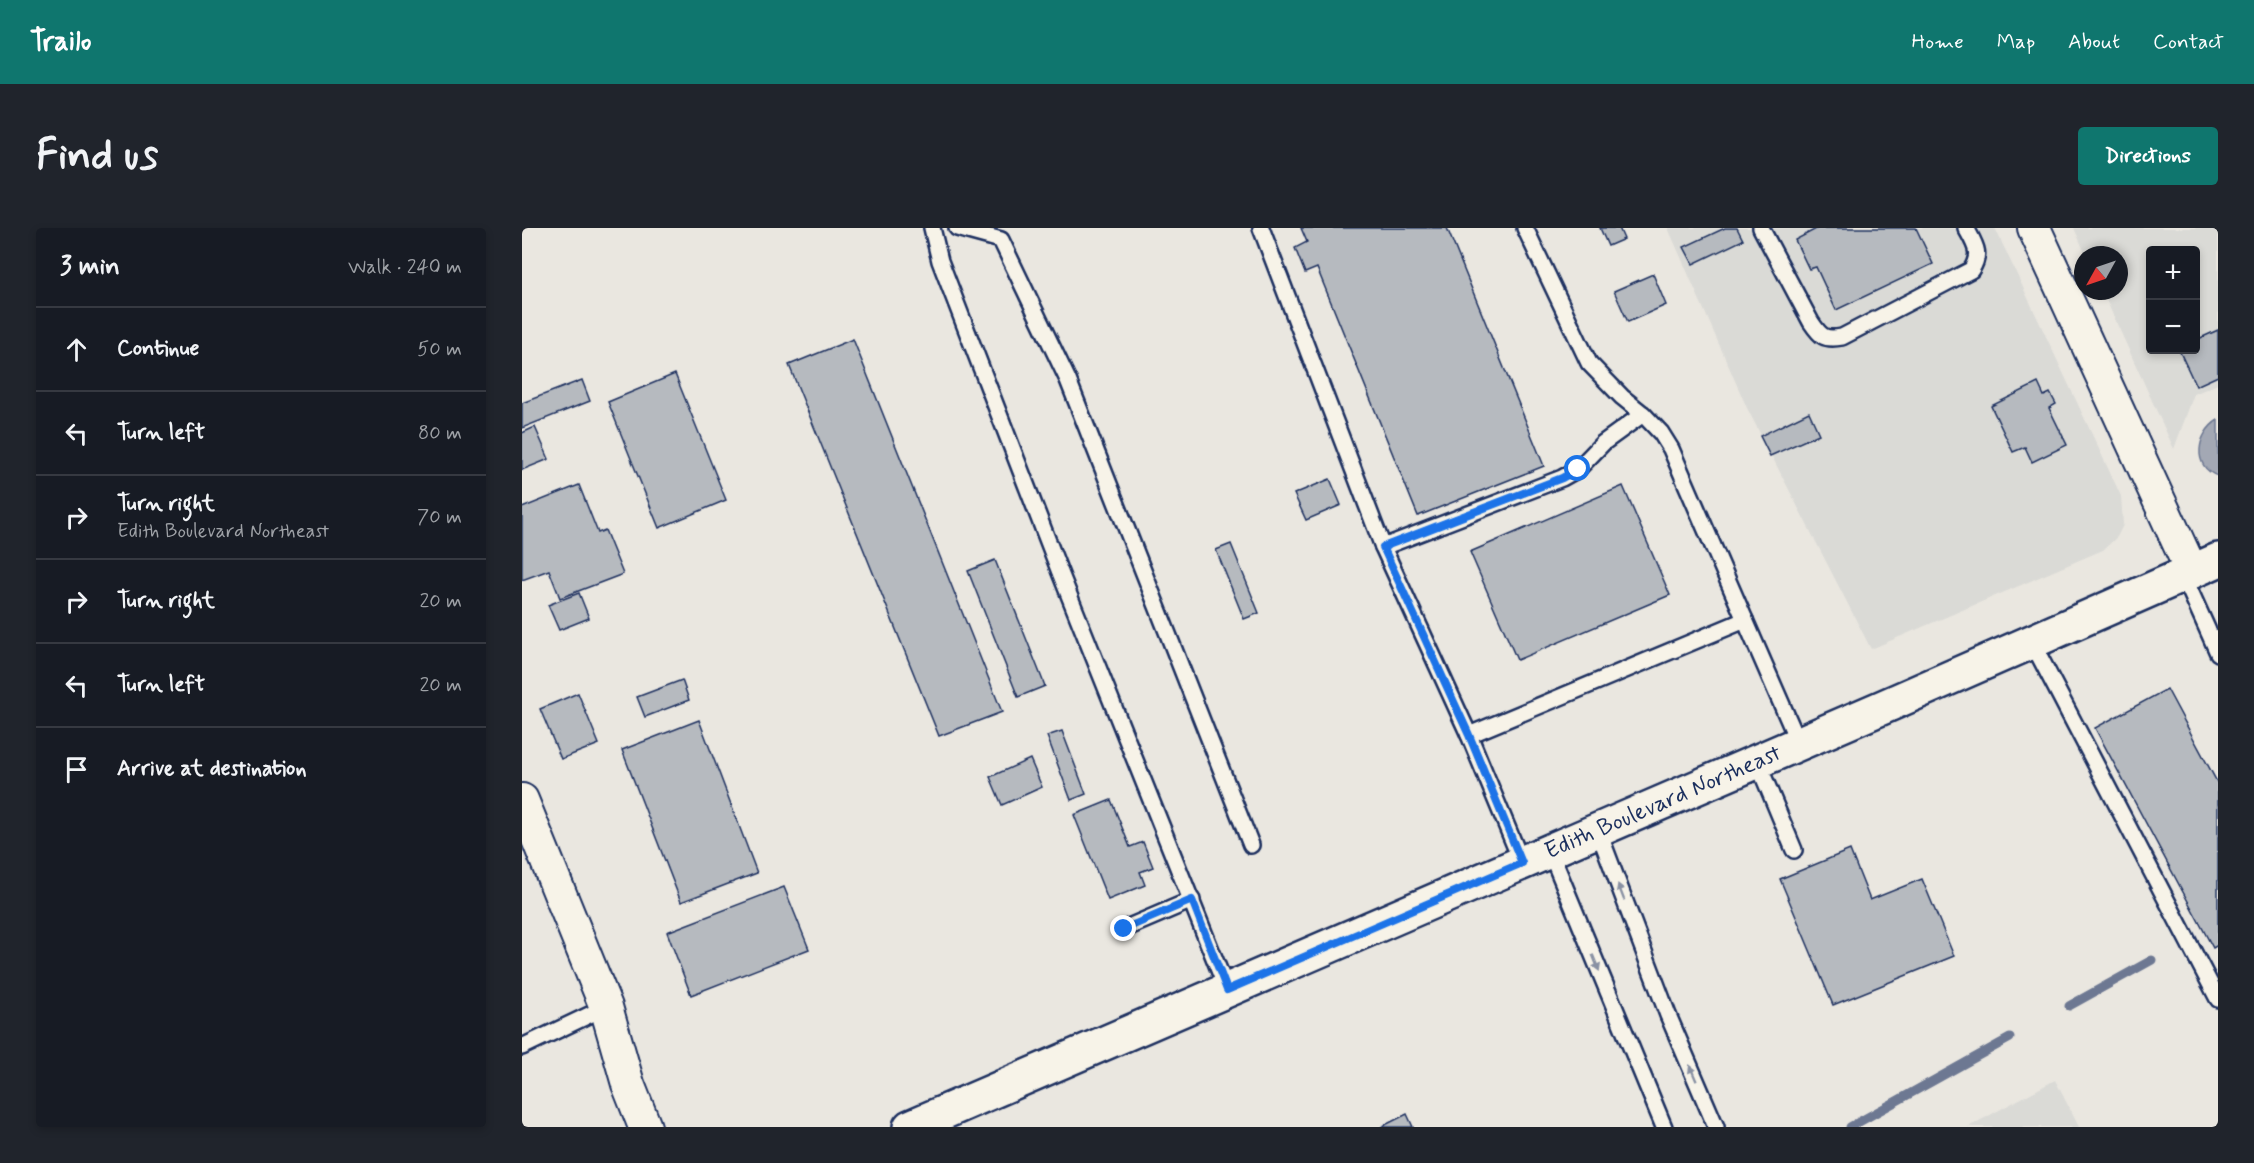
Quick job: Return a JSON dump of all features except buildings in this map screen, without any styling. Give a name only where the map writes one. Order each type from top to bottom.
[{"type":"street","points":[[2034,228],[2198,569]]},
{"type":"street","name":"Edith Boulevard Northeast","points":[[910,1127],[1799,744],[2198,569]]},
{"type":"street","points":[[522,800],[606,1007],[628,1084],[645,1127]]},
{"type":"lane","points":[[932,228],[940,261],[1061,575],[1227,990]]},
{"type":"lane","points":[[957,228],[1001,240],[1068,380],[1251,845]]},
{"type":"lane","points":[[1261,228],[1383,547],[1469,735],[1536,857],[1664,1127]]},
{"type":"lane","points":[[1525,228],[1589,363],[1661,433],[1671,449],[1799,744]]},
{"type":"lane","points":[[1761,228],[1811,322],[1819,334],[1830,339],[1842,337],[1971,270],[1977,261],[1977,248],[1966,228]]},
{"type":"lane","points":[[1383,547],[1562,478],[1578,469],[1603,443],[1642,414]]},
{"type":"lane","points":[[2198,569],[2218,652]]},
{"type":"lane","points":[[1469,735],[1745,620]]},
{"type":"lane","points":[[2032,642],[2218,999]]},
{"type":"lane","points":[[1757,762],[1794,850]]},
{"type":"lane","points":[[1598,830],[1668,1015],[1716,1127]]},
{"type":"lane","points":[[1124,929],[1192,900]]},
{"type":"lane","points":[[522,1047],[606,1007]]},
{"type":"shaded area","points":[[1668,228],[1995,228],[2121,496],[2123,525],[2117,537],[2103,550],[1871,649],[1747,408]]},
{"type":"shaded area","points":[[2074,228],[2218,228],[2218,384],[2194,394],[2174,449],[2106,300],[2128,300],[2128,246],[2082,246]]},
{"type":"shaded area","points":[[2218,420],[2218,476],[2209,472],[2204,465],[2200,450],[2205,433]]},
{"type":"shaded area","points":[[2055,1080],[2079,1127],[1968,1127]]},
{"type":"waterway","points":[[2069,1006],[2152,960]]},
{"type":"waterway","points":[[1850,1127],[2010,1038]]},
{"type":"route","points":[[1124,929],[1192,900],[1227,990],[1522,863],[1469,735],[1383,547],[1562,478],[1578,469]]}]
